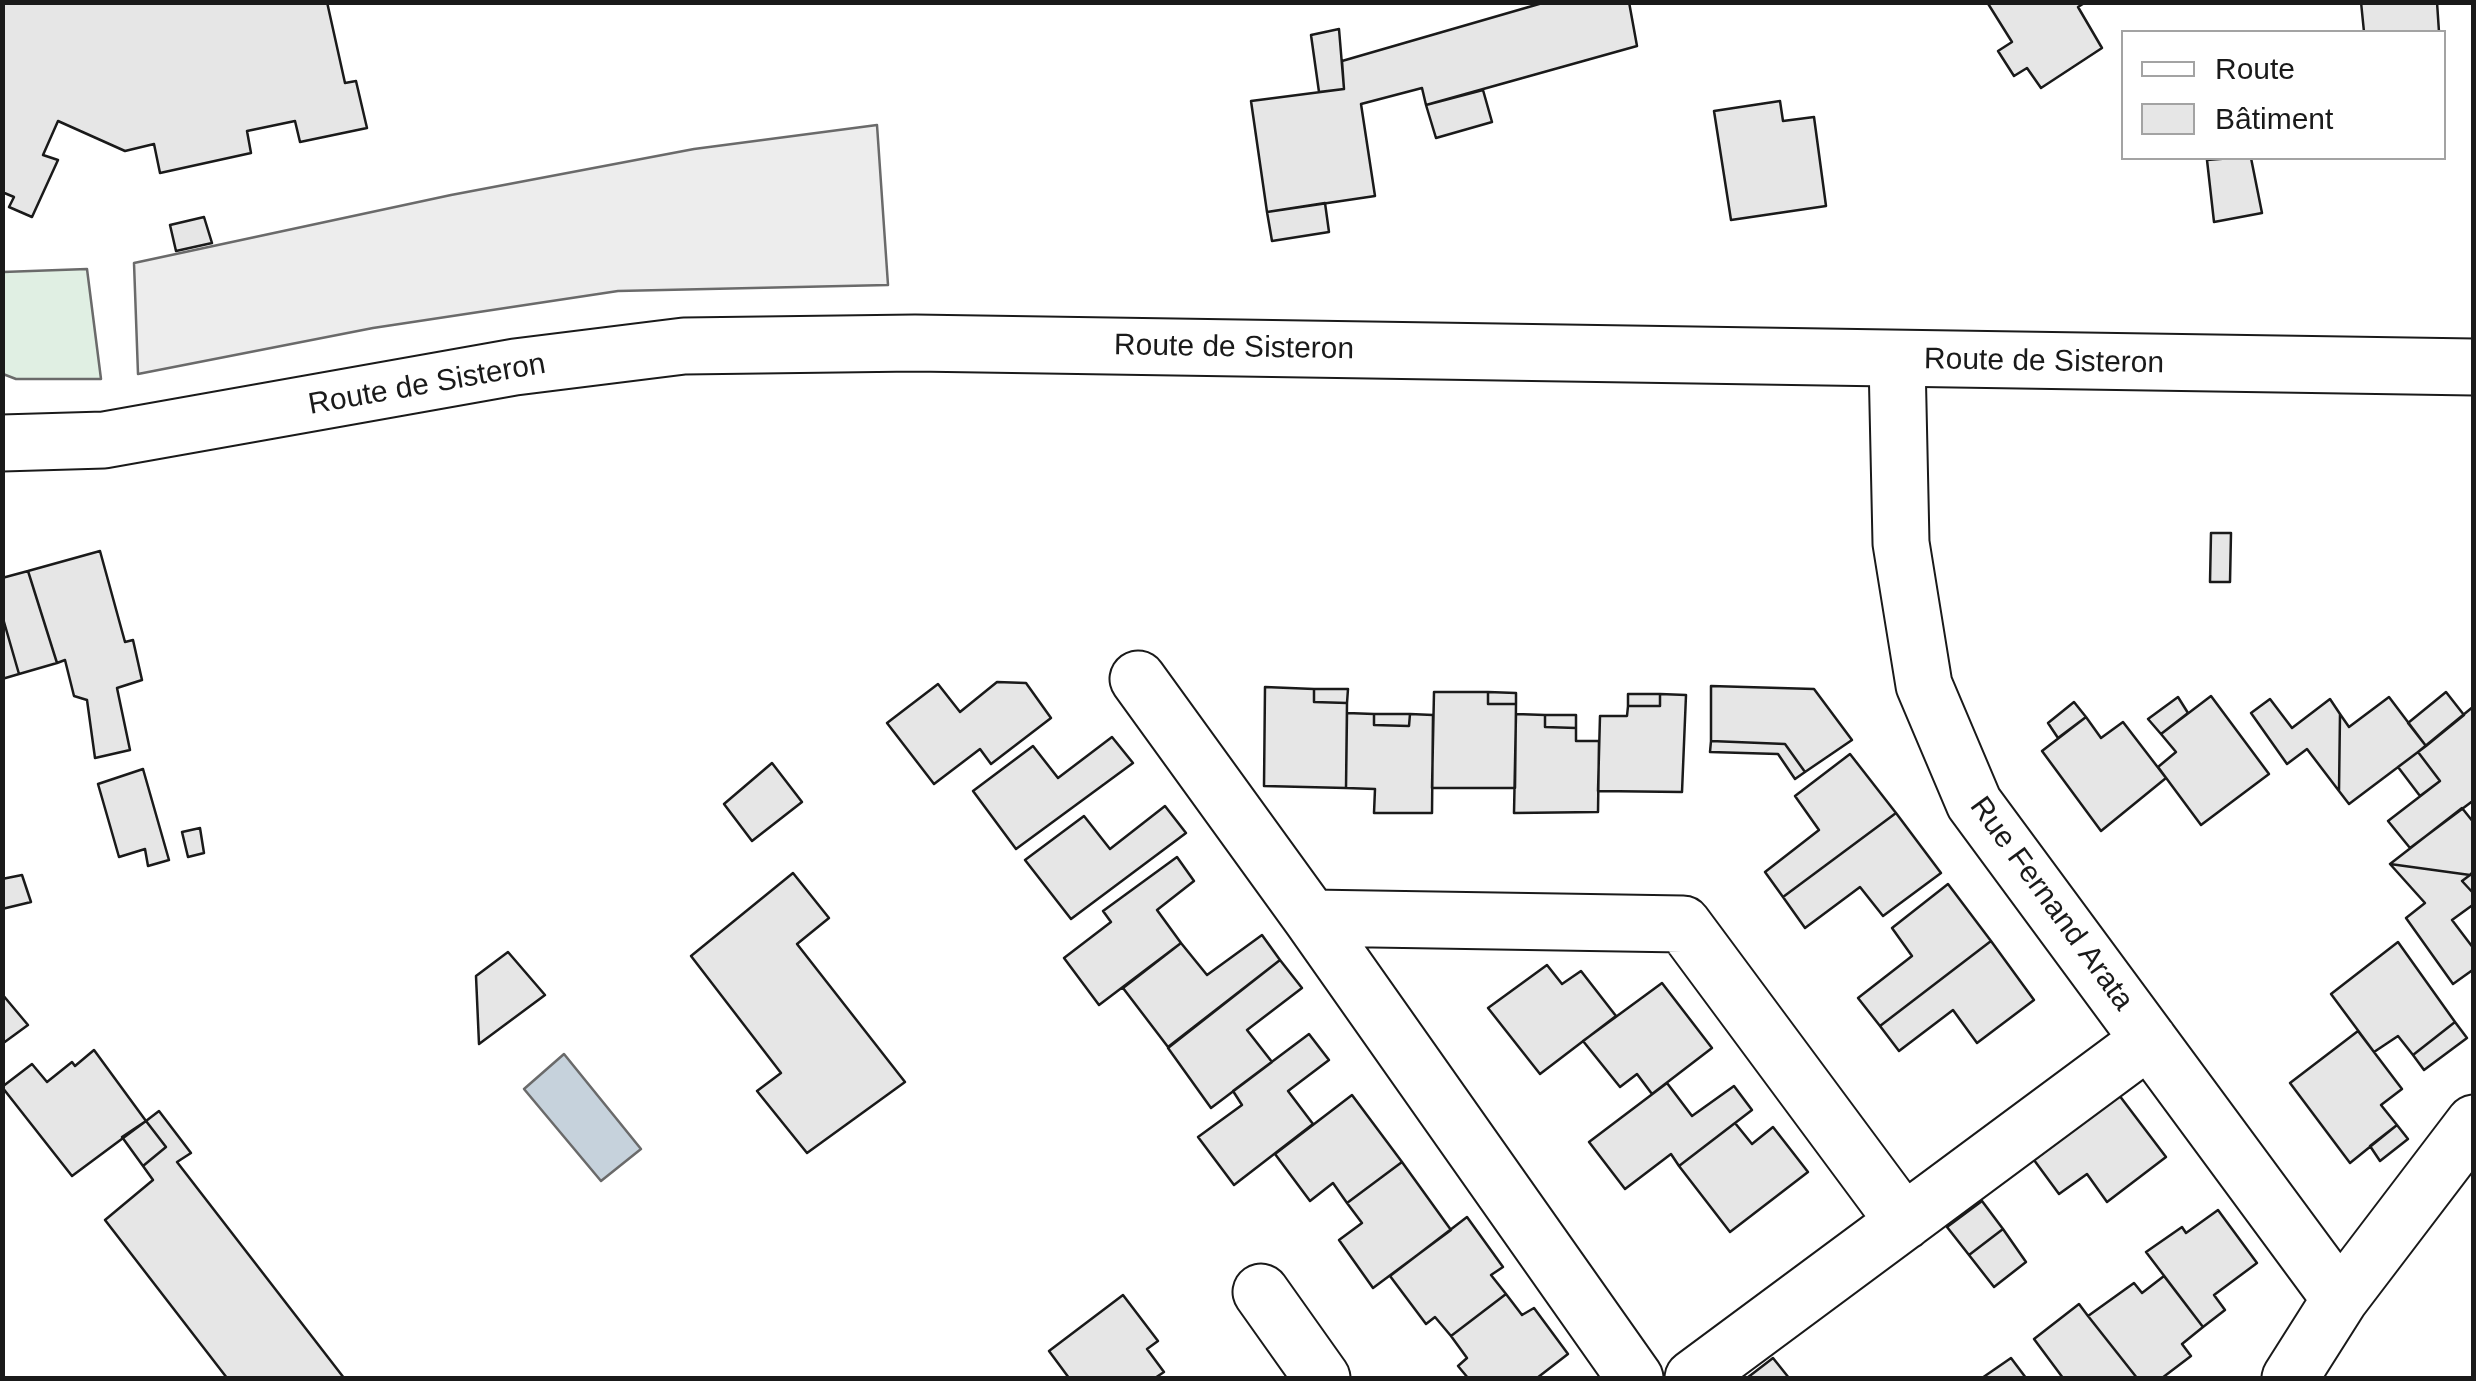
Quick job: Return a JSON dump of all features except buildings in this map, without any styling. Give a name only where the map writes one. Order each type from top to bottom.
[{"type":"street","name":"Route de Sisteron","points":[[2,443],[104,440],[514,367],[684,346],[915,343],[2474,367]]},
{"type":"street","name":"Rue Fernand Arata","points":[[1897,360],[1901,543],[1924,685],[1974,803],[2340,1299]]},
{"type":"street","points":[[1138,679],[1635,1378]]},
{"type":"street","points":[[1311,918],[1683,924],[1904,1222]]},
{"type":"street","points":[[1694,1378],[2149,1040]]},
{"type":"street","points":[[2290,1378],[2340,1299],[2474,1122]]},
{"type":"street","points":[[1261,1292],[1322,1378]]},
{"type":"green space","points":[[87,269],[101,379],[16,379],[3,374],[3,272]]},
{"type":"shaded area","points":[[877,125],[888,285],[618,291],[373,328],[138,374],[134,263],[451,195],[694,149]]},
{"type":"shaded area","points":[[564,1054],[641,1149],[601,1181],[524,1089]]}]
